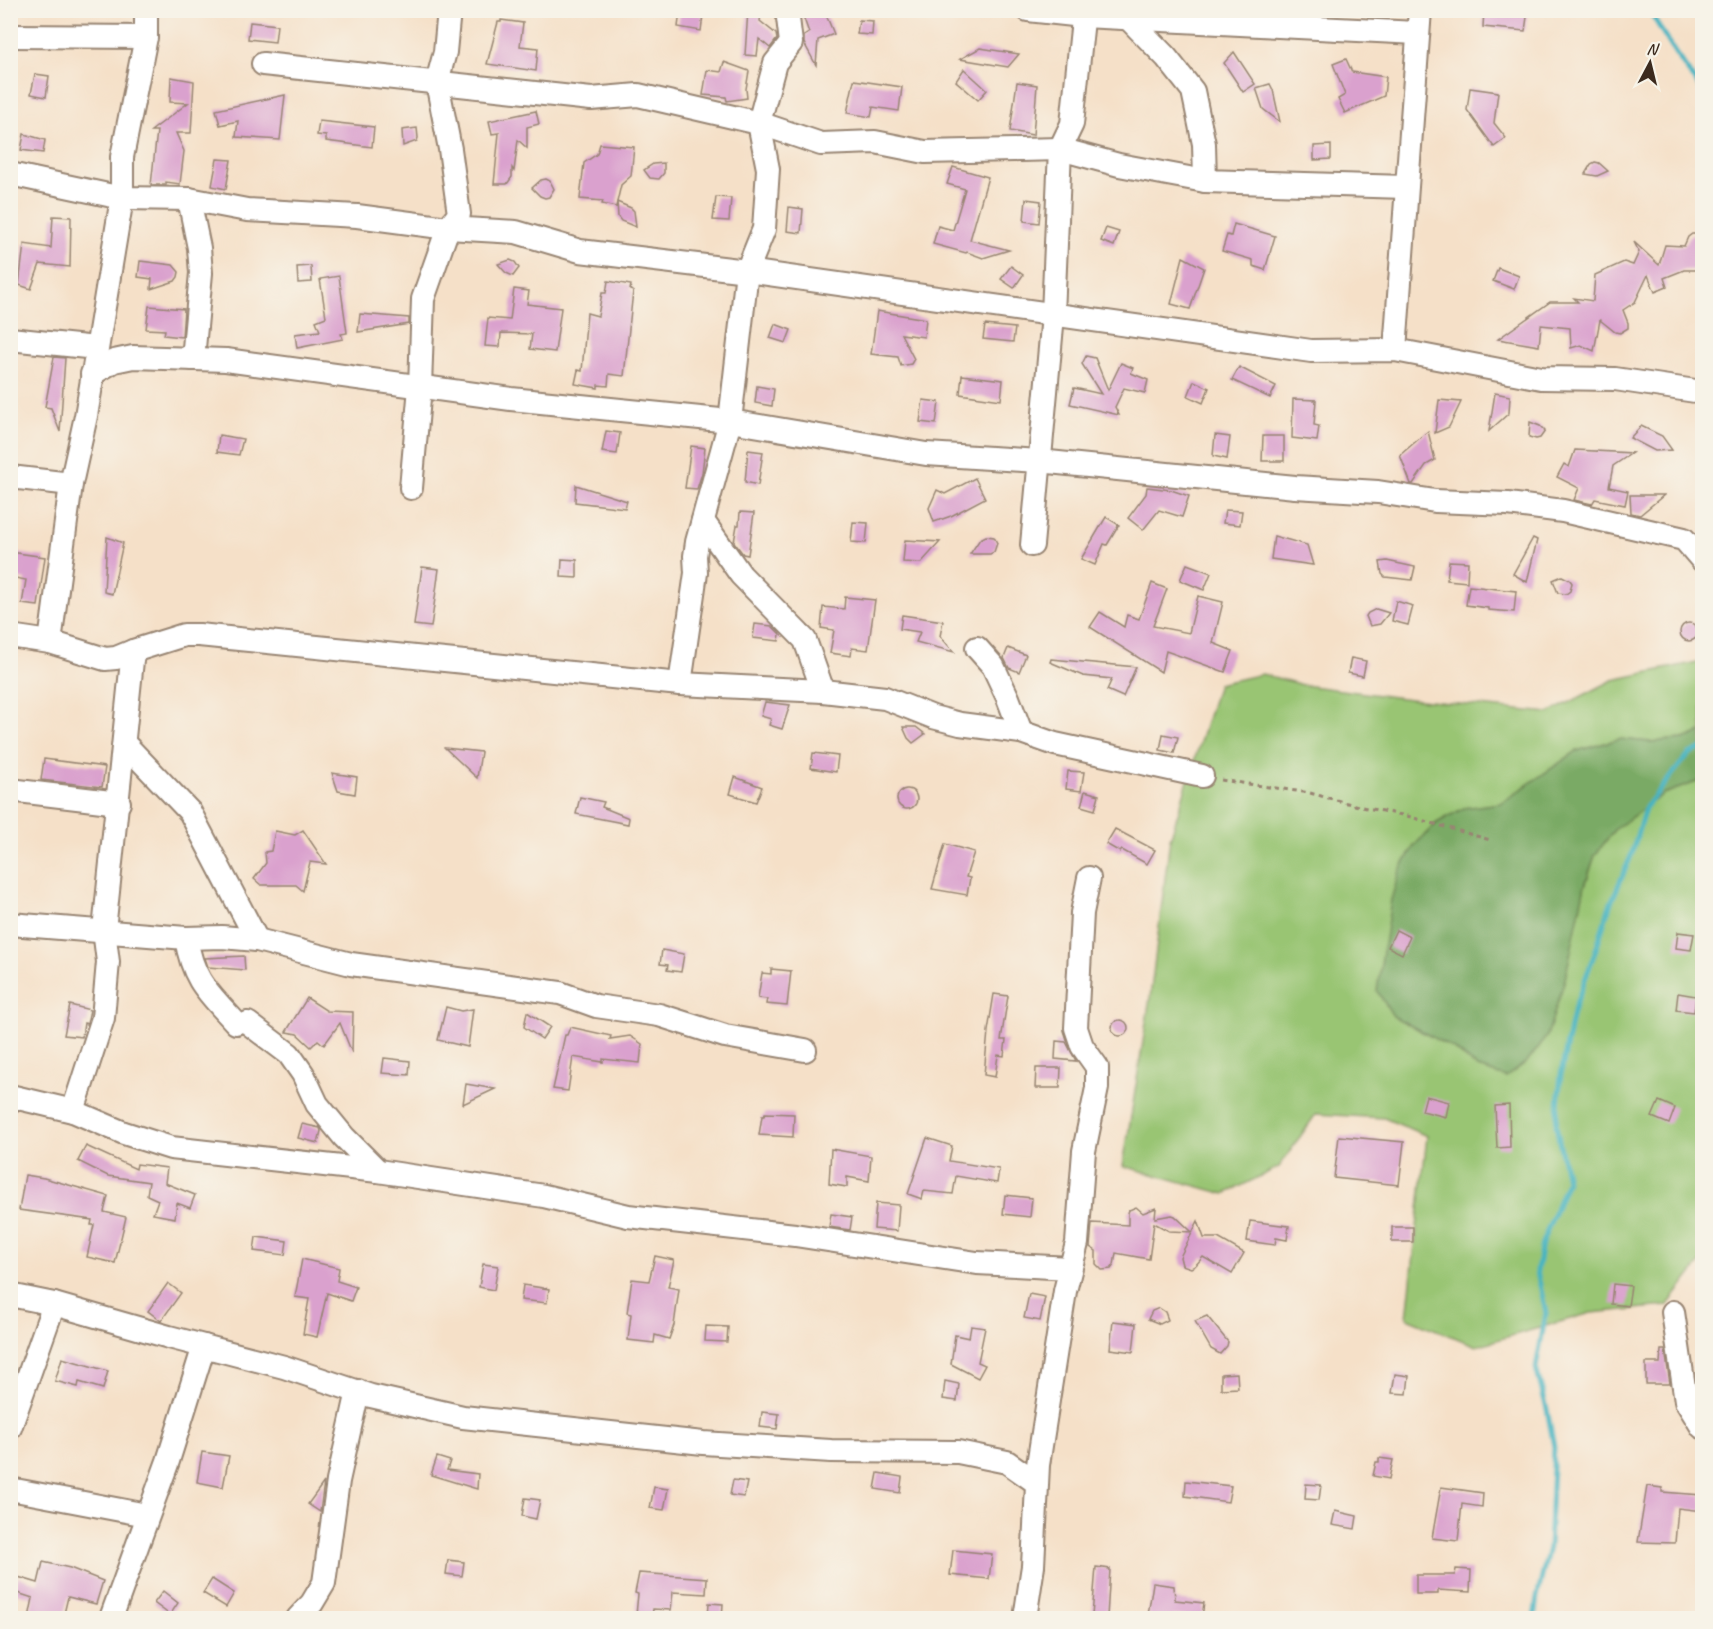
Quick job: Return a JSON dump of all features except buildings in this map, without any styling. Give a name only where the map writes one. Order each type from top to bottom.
[{"type":"street","points":[[50,642],[70,484],[86,416],[122,198],[122,157],[146,38],[146,10]]},
{"type":"street","points":[[411,488],[420,387],[423,299],[448,228],[459,214],[438,82],[445,52],[449,10]]},
{"type":"street","points":[[680,684],[696,573],[697,542],[730,421],[747,271],[764,229],[768,170],[759,123],[775,63],[791,43],[787,10]]},
{"type":"street","points":[[1028,10],[1418,33]]},
{"type":"street","points":[[1395,350],[1420,10]]},
{"type":"street","points":[[1032,545],[1053,315],[1060,149],[1072,124],[1083,13]]},
{"type":"street","points":[[1124,14],[1166,57],[1193,91],[1204,144],[1205,181]]},
{"type":"street","points":[[10,36],[146,38]]},
{"type":"street","points":[[263,64],[591,99],[638,95],[759,123],[821,144],[875,142],[925,152],[1060,149],[1119,165],[1205,181],[1406,188]]},
{"type":"street","points":[[10,174],[122,198],[189,199],[247,210],[357,216],[448,228],[516,232],[580,250],[747,271],[1311,351],[1395,350],[1540,378],[1615,379],[1702,392]]},
{"type":"street","points":[[189,199],[199,248],[201,273],[193,359]]},
{"type":"street","points":[[10,339],[96,348]]},
{"type":"street","points":[[92,374],[114,362],[133,357],[226,360],[511,399],[730,421],[926,454],[1039,461],[1295,487],[1378,492],[1436,501],[1508,504],[1563,511],[1684,538],[1702,560]]},
{"type":"street","points":[[10,477],[70,484]]},
{"type":"street","points":[[703,521],[741,574],[805,640],[823,691]]},
{"type":"street","points":[[10,636],[50,642],[105,659],[116,658],[184,635],[199,635],[680,684],[823,691],[885,698],[933,717],[960,724],[1021,732],[1055,744],[1202,776]]},
{"type":"street","points":[[977,648],[993,666],[1021,732]]},
{"type":"street","points":[[73,1111],[103,1018],[108,962],[104,930],[133,651]]},
{"type":"street","points":[[124,743],[190,812],[257,940]]},
{"type":"street","points":[[10,790],[119,803]]},
{"type":"street","points":[[1024,1618],[1033,1566],[1038,1465],[1065,1291],[1077,1243],[1084,1151],[1097,1088],[1097,1067],[1082,1046],[1076,1028],[1082,913],[1089,878]]},
{"type":"street","points":[[10,924],[186,938],[222,937],[257,940],[351,964],[560,993],[596,1006],[659,1015],[725,1036],[805,1050]]},
{"type":"street","points":[[186,938],[190,960],[200,982],[242,1023],[289,1054],[303,1074],[317,1104],[344,1137],[378,1171]]},
{"type":"street","points":[[10,1096],[73,1111],[124,1133],[171,1148],[378,1171],[544,1196],[628,1216],[795,1235],[977,1263],[1071,1268]]},
{"type":"street","points":[[10,1295],[54,1304],[284,1367],[358,1391],[463,1417],[703,1443],[831,1451],[958,1452],[1007,1462],[1037,1484]]},
{"type":"street","points":[[10,1428],[54,1304]]},
{"type":"street","points":[[1673,1312],[1686,1401],[1702,1427]]},
{"type":"street","points":[[111,1618],[168,1461],[204,1346]]},
{"type":"street","points":[[298,1618],[312,1603],[324,1583],[339,1481],[358,1391]]},
{"type":"street","points":[[10,1488],[147,1515]]},
{"type":"path","points":[[1202,776],[1310,793],[1407,816],[1490,840]]},
{"type":"green space","points":[[1702,661],[1702,732],[1684,739],[1650,742],[1619,739],[1577,751],[1501,803],[1464,808],[1436,823],[1414,846],[1393,1016],[1454,1049],[1478,1068],[1506,1077],[1529,1060],[1595,855],[1614,830],[1663,794],[1702,780],[1702,1261],[1667,1306],[1591,1313],[1476,1346],[1407,1318],[1427,1136],[1384,1118],[1316,1114],[1279,1167],[1225,1194],[1123,1166],[1150,998],[1170,839],[1218,684],[1262,674],[1303,685],[1410,699],[1549,713],[1613,680]]},
{"type":"green space","points":[[1702,732],[1702,780],[1663,794],[1614,830],[1595,855],[1585,885],[1565,979],[1547,1036],[1529,1060],[1506,1077],[1478,1068],[1454,1049],[1393,1016],[1377,991],[1391,900],[1400,870],[1414,846],[1437,823],[1464,808],[1501,803],[1577,751],[1619,739],[1650,742],[1684,739]]},
{"type":"waterway","points":[[1649,10],[1702,91]]},
{"type":"waterway","points":[[1534,1618],[1549,1547],[1554,1447],[1536,1368],[1546,1313],[1537,1271],[1542,1243],[1567,1181],[1556,1125],[1561,1074],[1573,1012],[1610,905],[1631,856],[1645,808],[1689,754],[1702,748]]}]
